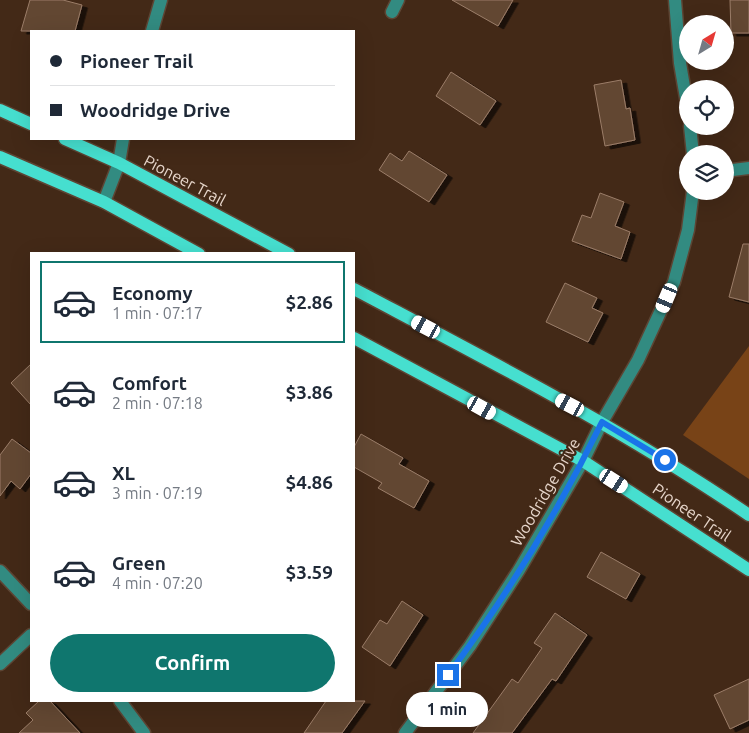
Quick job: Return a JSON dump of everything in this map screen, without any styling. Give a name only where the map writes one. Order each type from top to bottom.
[{"type":"main road","points":[[0,110],[30,124]]},
{"type":"main road","name":"Pioneer Trail","points":[[67,140],[119,163],[285,252]]},
{"type":"main road","points":[[0,157],[104,202],[195,252]]},
{"type":"main road","name":"Pioneer Trail","points":[[355,289],[602,422],[696,478],[749,515]]},
{"type":"main road","name":"Pioneer Trail","points":[[355,339],[583,461],[749,570]]},
{"type":"street","points":[[152,30],[161,0]]},
{"type":"street","points":[[392,12],[398,0]]},
{"type":"street","points":[[675,0],[683,80]]},
{"type":"street","points":[[104,202],[119,163],[123,140]]},
{"type":"street","points":[[734,170],[749,168]]},
{"type":"street","name":"Woodridge Drive","points":[[405,733],[470,646],[519,570],[583,461],[602,422],[617,400],[650,336],[674,282],[688,230],[692,200]]},
{"type":"street","points":[[0,571],[30,603]]},
{"type":"street","points":[[0,664],[30,636]]},
{"type":"street","points":[[121,702],[144,733]]},
{"type":"shaded area","points":[[749,346],[749,479],[683,435]]},
{"type":"building","points":[[30,0],[63,0],[82,5],[75,30],[21,31]]},
{"type":"building","points":[[452,0],[513,0],[498,26]]},
{"type":"building","points":[[730,0],[749,0],[749,33],[734,33],[734,15],[730,15]]},
{"type":"building","points":[[451,72],[496,101],[480,125],[436,96]]},
{"type":"building","points":[[621,80],[626,109],[630,108],[635,140],[605,146],[594,85]]},
{"type":"building","points":[[409,151],[447,175],[429,202],[379,170],[390,153],[402,161]]},
{"type":"building","points":[[600,193],[624,202],[615,226],[630,232],[621,259],[572,241],[582,215],[591,218]]},
{"type":"building","points":[[743,244],[749,244],[749,302],[729,297]]},
{"type":"building","points":[[565,283],[597,298],[592,308],[603,313],[588,342],[546,322]]},
{"type":"building","points":[[30,365],[30,404],[11,383]]},
{"type":"building","points":[[361,434],[403,458],[399,464],[429,481],[414,508],[378,488],[382,483],[355,468],[355,445]]},
{"type":"building","points":[[12,439],[30,452],[30,475],[20,489],[11,481],[0,496],[0,455]]},
{"type":"building","points":[[601,552],[640,574],[626,599],[587,577]]},
{"type":"building","points":[[402,601],[423,615],[390,666],[362,647],[380,620],[387,624]]},
{"type":"building","points":[[555,613],[587,635],[556,681],[552,679],[512,733],[473,733],[512,679],[518,683],[542,648],[534,643]]},
{"type":"building","points":[[749,679],[749,720],[730,729],[714,695]]},
{"type":"building","points":[[365,701],[342,733],[304,733],[325,702]]},
{"type":"building","points":[[38,702],[51,702],[80,733],[19,733],[33,720],[26,713]]},
{"type":"route","points":[[448,675],[470,646],[519,570],[583,461],[602,422],[665,460]]}]
